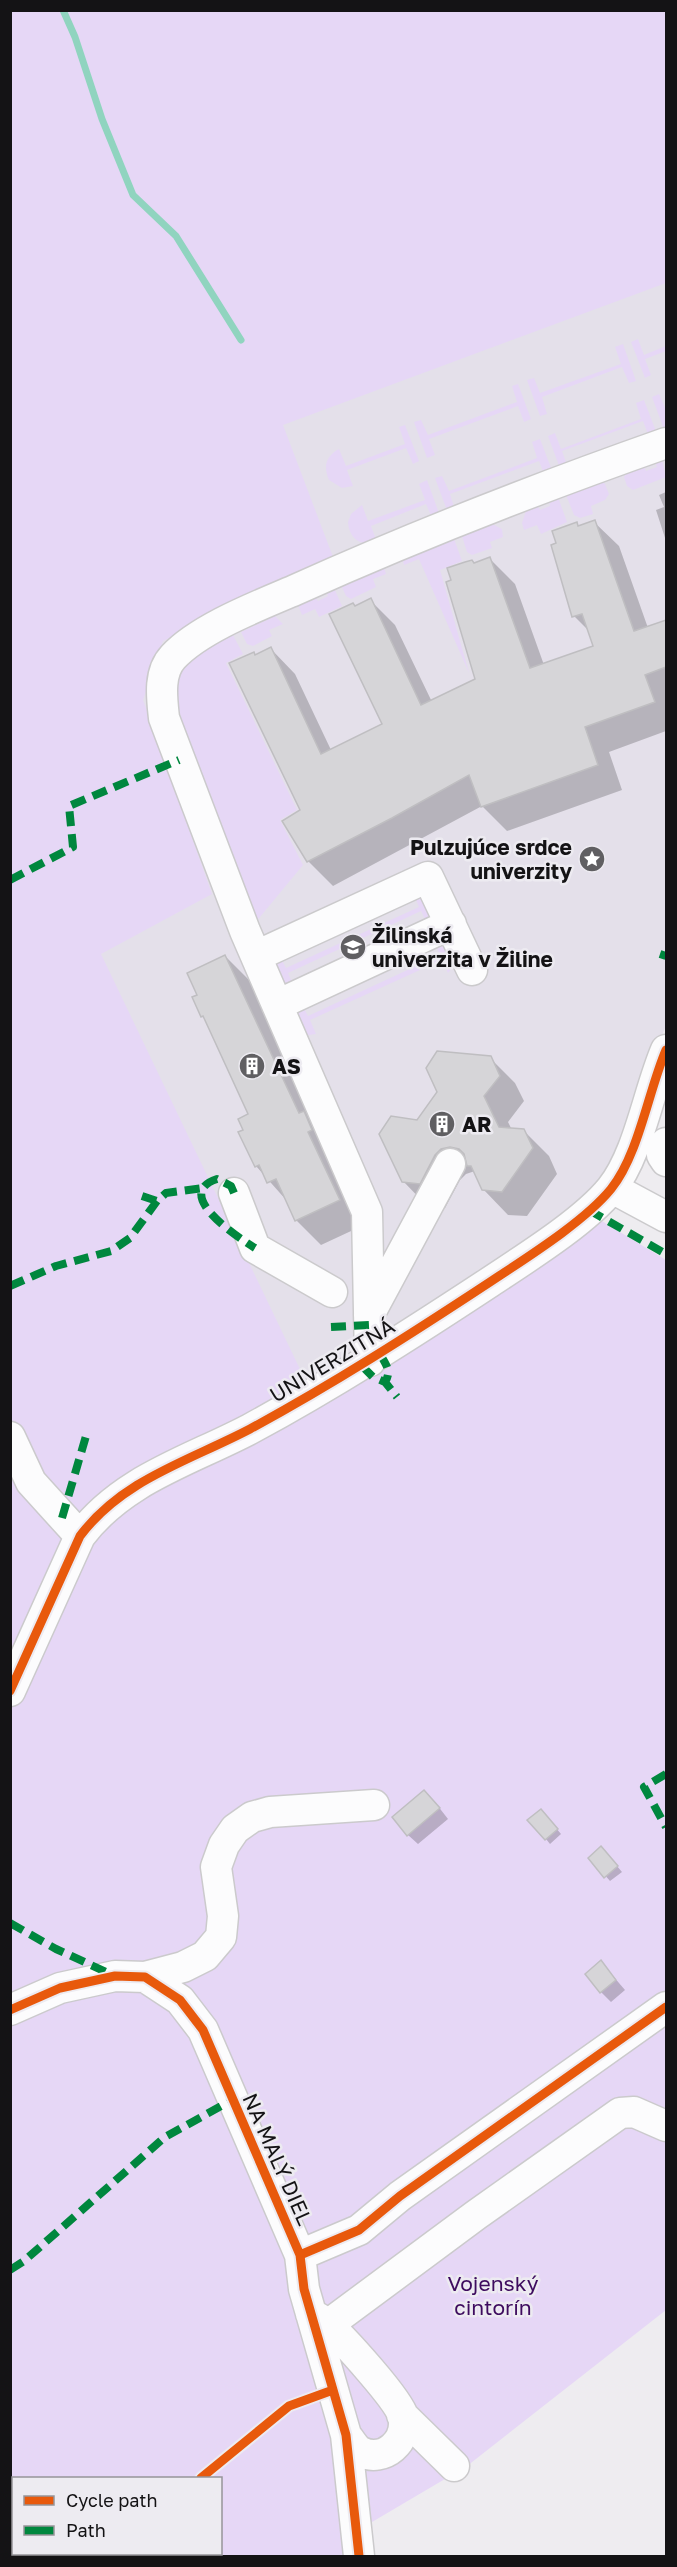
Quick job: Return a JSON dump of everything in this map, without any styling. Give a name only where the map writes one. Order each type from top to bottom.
[{"type":"street","points":[[370,1361],[367,1212],[256,956],[164,718],[160,689],[171,659],[193,639],[351,565],[560,481],[666,443]]},
{"type":"street","points":[[256,956],[428,877],[472,970]]},
{"type":"street","points":[[277,1005],[451,924]]},
{"type":"street","name":"UNIVERZITNÁ","points":[[10,1691],[80,1536],[92,1519],[132,1486],[248,1429],[370,1361],[552,1240],[578,1220],[612,1188],[632,1153],[654,1078],[666,1050]]},
{"type":"street","points":[[666,1143],[662,1155],[666,1161]]},
{"type":"street","points":[[369,1316],[450,1164]]},
{"type":"street","points":[[612,1188],[663,1210]]},
{"type":"street","points":[[234,1193],[255,1248],[332,1292]]},
{"type":"street","points":[[10,1437],[31,1482],[80,1536]]},
{"type":"street","points":[[10,2010],[60,1988],[115,1976],[145,1977],[183,1967],[205,1956],[221,1937],[223,1916],[216,1867],[224,1845],[235,1829],[252,1817],[270,1812],[374,1805]]},
{"type":"street","name":"NA MALÝ DIEL","points":[[145,1977],[180,2000],[203,2030],[300,2255],[303,2289],[320,2319],[346,2435],[359,2556]]},
{"type":"street","points":[[300,2255],[359,2230],[400,2196],[666,2007]]},
{"type":"street","points":[[454,2466],[402,2415],[385,2389],[320,2319],[476,2215],[620,2113],[633,2112],[666,2126]]},
{"type":"street","points":[[346,2435],[359,2451],[374,2455],[386,2453],[401,2439],[404,2429],[402,2415]]},
{"type":"shaded area","name":"Žilinská univerzita v Žiline","points":[[666,229],[666,1026],[639,1087],[621,1151],[588,1199],[385,1345],[260,1398],[163,1451],[11,663],[176,272]]},
{"type":"green space","name":"Vojenský cintorín","points":[[11,11],[666,11],[666,283],[283,425],[333,557],[163,641],[143,700],[212,894],[101,954],[309,1388],[592,1215],[666,1260],[666,2310],[467,2466],[350,2535],[352,2556],[11,2556]]},
{"type":"green space","points":[[638,339],[644,355],[666,346],[666,351],[645,359],[651,375],[645,378],[631,342]]},
{"type":"green space","points":[[623,344],[636,381],[629,383],[622,367],[542,397],[547,414],[540,416],[527,380],[534,378],[540,393],[621,364],[615,347]]},
{"type":"green space","points":[[518,384],[531,419],[524,422],[518,406],[429,439],[435,455],[427,458],[414,422],[421,420],[428,435],[517,402],[512,386]]},
{"type":"green space","points":[[659,394],[666,410],[665,432],[652,397]]},
{"type":"green space","points":[[644,400],[657,434],[649,437],[643,421],[562,451],[568,468],[561,471],[548,436],[555,433],[561,449],[641,419],[636,403]]},
{"type":"green space","points":[[405,425],[419,461],[413,464],[406,448],[347,470],[353,486],[342,488],[329,480],[326,470],[327,462],[331,455],[339,449],[346,466],[405,444],[399,427]]},
{"type":"green space","points":[[540,439],[553,473],[545,476],[539,461],[450,494],[455,510],[448,513],[435,478],[442,476],[449,491],[537,458],[532,442]]},
{"type":"green space","points":[[662,460],[666,477],[633,490],[627,486],[624,477],[627,472],[644,466],[646,471],[657,467],[655,462]]},
{"type":"green space","points":[[427,480],[440,516],[433,520],[426,504],[371,526],[377,542],[361,542],[353,537],[348,522],[351,514],[362,505],[368,521],[425,500],[419,484]]},
{"type":"green space","points":[[601,481],[605,484],[609,494],[605,500],[591,506],[593,514],[580,518],[574,515],[566,495]]},
{"type":"green space","points":[[558,497],[567,522],[541,534],[537,525],[524,530],[522,523],[527,508],[537,505],[540,510],[550,506],[549,500]]},
{"type":"green space","points":[[488,522],[502,529],[503,537],[490,542],[492,548],[472,555],[467,552],[461,533]]},
{"type":"green space","points":[[453,536],[462,561],[440,570],[469,673],[419,559],[404,565],[403,561],[407,553],[433,542],[436,547],[447,543],[446,538]]},
{"type":"green space","points":[[380,566],[384,568],[386,574],[373,579],[376,587],[351,599],[346,596],[341,585]]},
{"type":"green space","points":[[334,588],[342,606],[319,617],[315,609],[302,615],[298,605],[315,597],[318,601],[328,596],[326,592]]},
{"type":"green space","points":[[275,616],[283,624],[269,630],[272,636],[253,646],[247,644],[241,632]]},
{"type":"green space","points":[[223,634],[227,638],[233,635],[243,654],[226,663],[297,810],[280,820],[303,865],[255,923],[175,721],[178,670]]},
{"type":"green space","points":[[413,893],[418,893],[433,909],[428,925],[421,911],[288,973],[294,987],[285,987],[278,983],[274,959],[279,955],[286,968],[419,907]]},
{"type":"green space","points":[[441,940],[457,962],[448,973],[442,960],[310,1020],[316,1034],[308,1035],[301,1031],[295,1009],[301,1003],[308,1016],[440,955],[434,941]]},
{"type":"building","points":[[595,520],[634,631],[666,620],[666,667],[645,675],[655,702],[585,727],[598,765],[481,807],[469,775],[307,862],[282,821],[300,810],[229,663],[271,647],[321,754],[382,724],[329,614],[371,598],[421,705],[475,679],[446,582],[451,580],[447,568],[472,560],[474,563],[490,557],[530,668],[593,646],[582,614],[572,617],[551,545],[556,543],[552,531],[577,522],[578,526]]},
{"type":"building","name":"AS","points":[[225,955],[299,1113],[304,1111],[312,1130],[308,1132],[340,1200],[295,1221],[276,1179],[267,1183],[259,1165],[255,1167],[238,1132],[243,1130],[238,1119],[248,1114],[192,997],[197,995],[187,973]]},
{"type":"building","name":"AR","points":[[437,1051],[491,1056],[500,1076],[484,1096],[499,1127],[524,1129],[533,1148],[502,1192],[482,1190],[471,1166],[467,1166],[464,1154],[459,1149],[450,1147],[441,1149],[435,1155],[420,1184],[402,1182],[379,1134],[391,1116],[417,1120],[437,1092],[426,1068]]},
{"type":"building","points":[[424,1790],[440,1808],[407,1836],[392,1817]]},
{"type":"building","points":[[541,1809],[558,1829],[545,1840],[527,1820]]},
{"type":"building","points":[[601,1846],[618,1866],[604,1878],[588,1858]]},
{"type":"building","points":[[601,1960],[616,1980],[600,1993],[585,1974]]},
{"type":"waterway","points":[[63,10],[75,37],[102,119],[133,195],[176,236],[241,340]]},
{"type":"marked path","points":[[10,880],[73,847],[69,806],[179,760]]},
{"type":"marked path","points":[[660,954],[666,956]]},
{"type":"marked path","points":[[234,1193],[231,1186],[217,1179],[205,1186],[201,1195],[205,1205],[224,1226],[255,1248]]},
{"type":"marked path","points":[[10,1286],[56,1266],[111,1251],[130,1238],[157,1201],[166,1193],[203,1188]]},
{"type":"marked path","points":[[142,1196],[157,1201]]},
{"type":"marked path","points":[[589,1210],[666,1254]]},
{"type":"marked path","points":[[331,1327],[369,1325]]},
{"type":"marked path","points":[[380,1354],[388,1371],[385,1382]]},
{"type":"marked path","points":[[362,1366],[373,1377],[385,1382],[397,1397]]},
{"type":"marked path","points":[[62,1518],[86,1436]]},
{"type":"marked path","points":[[666,1774],[644,1787],[666,1827]]},
{"type":"marked path","points":[[10,1923],[56,1949],[115,1976]]},
{"type":"marked path","points":[[10,2270],[24,2261],[165,2137],[232,2100]]},
{"type":"cycle path","points":[[10,1691],[80,1536],[97,1516],[116,1500],[158,1473],[250,1429],[372,1358],[520,1262],[586,1214],[611,1189],[621,1175],[636,1141],[666,1050]]},
{"type":"cycle path","points":[[10,2010],[60,1988],[115,1976],[145,1977],[180,2000],[203,2030],[300,2255],[304,2289],[346,2435],[359,2556]]},
{"type":"cycle path","points":[[300,2255],[359,2230],[400,2196],[666,2007]]},
{"type":"cycle path","points":[[202,2477],[289,2406],[333,2390]]},
{"type":"place","name":"Pulzujúce srdce univerzity","points":[[592,859]]},
{"type":"place","name":"Žilinská univerzita v Žiline","points":[[353,947]]},
{"type":"place","name":"AS","points":[[252,1066]]},
{"type":"place","name":"AR","points":[[442,1124]]}]
